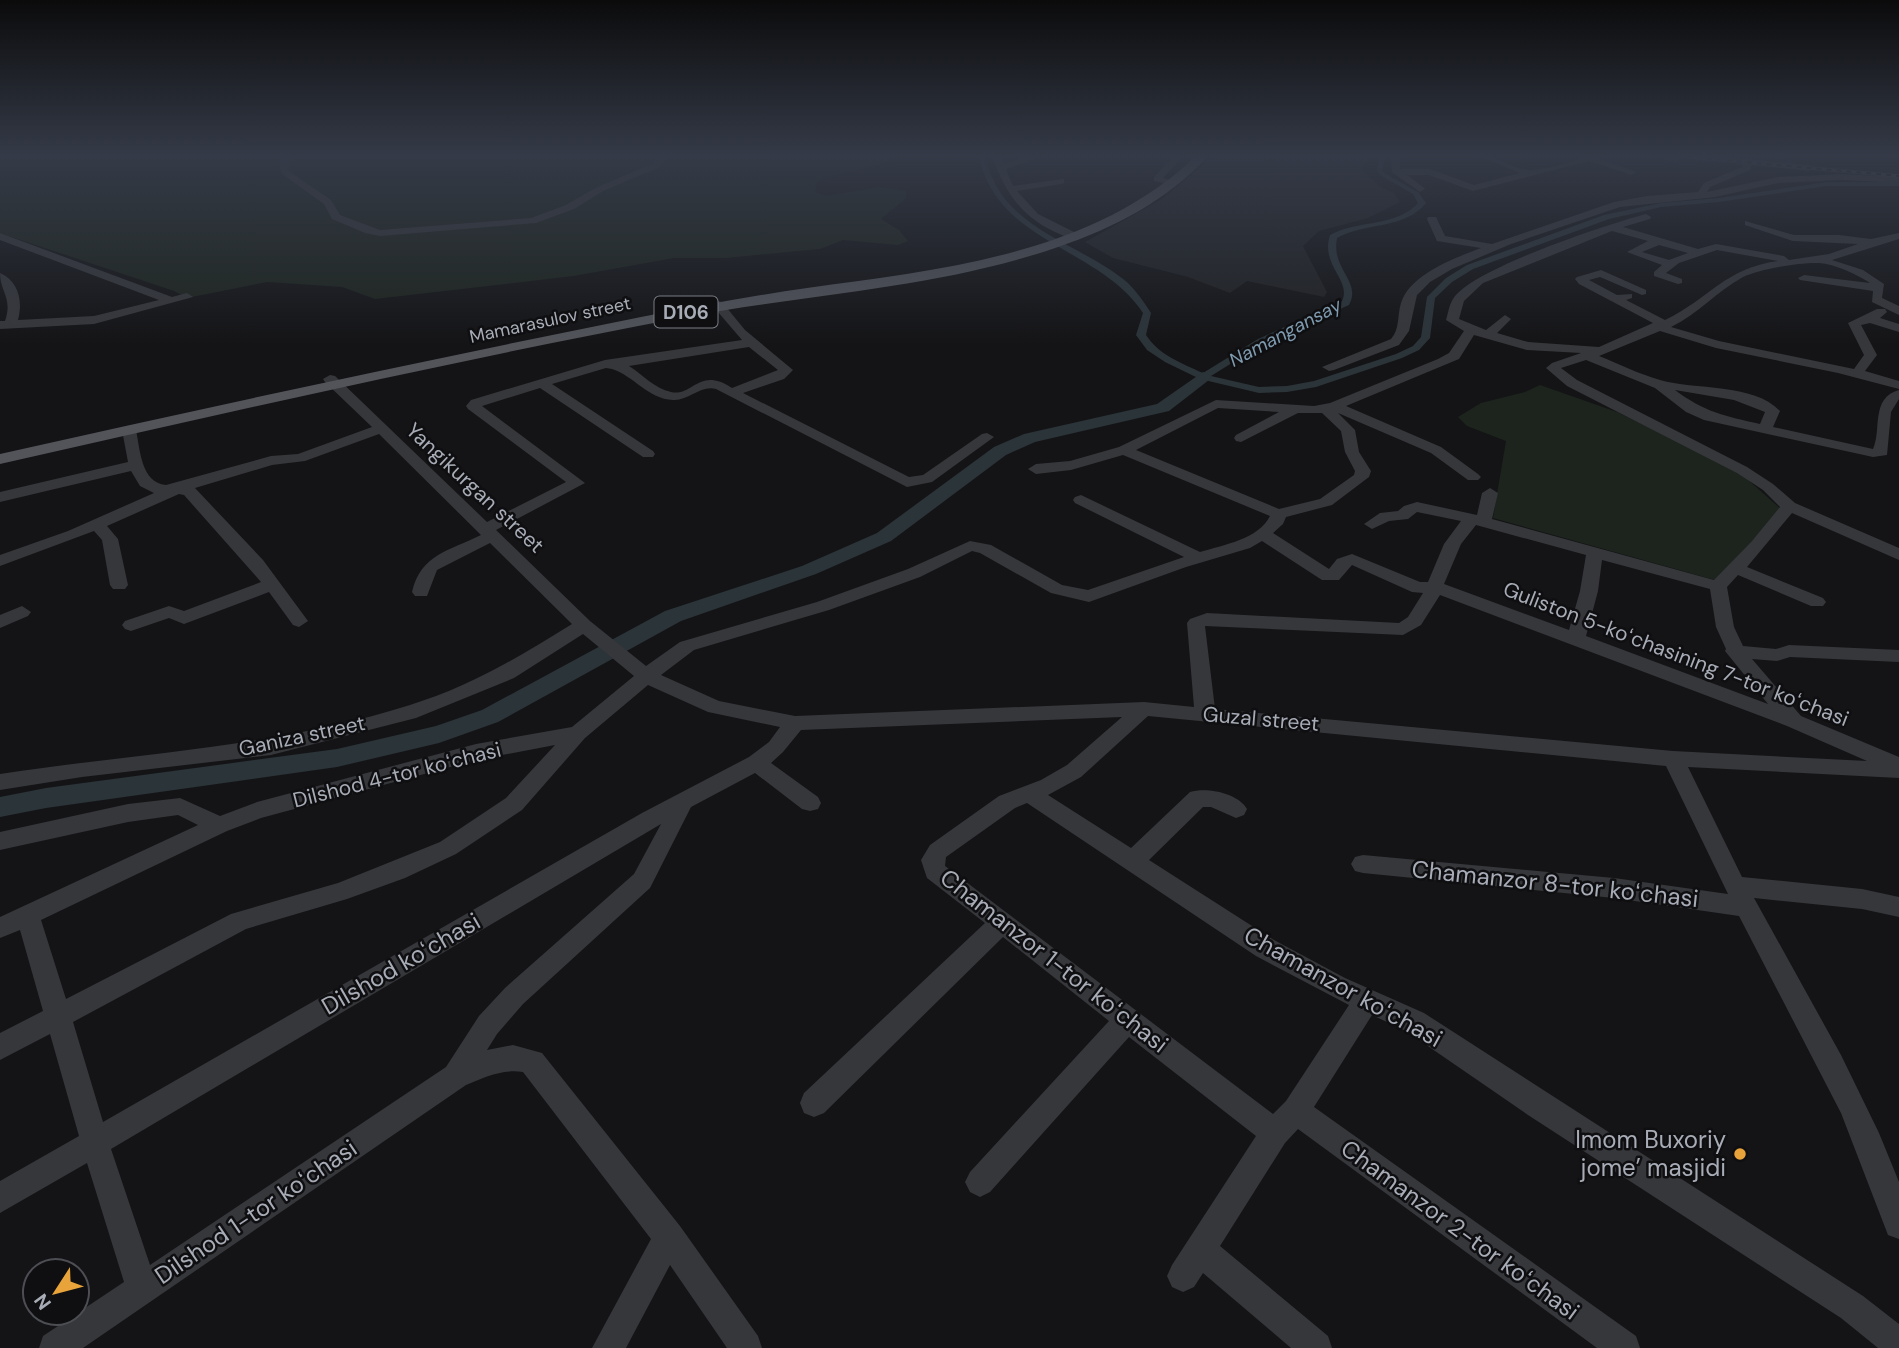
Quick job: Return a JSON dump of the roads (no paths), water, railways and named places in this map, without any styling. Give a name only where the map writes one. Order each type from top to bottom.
[{"type":"main road","name":"Mamarasulov street","points":[[1069,236],[1102,219]]},
{"type":"main road","name":"Mamarasulov street","points":[[333,381],[682,305],[929,269],[1034,247],[1117,219]]},
{"type":"main road","name":"Mamarasulov street","points":[[333,381],[718,305],[999,262],[1034,247]]},
{"type":"main road","name":"D106","points":[[0,459],[333,381]]},
{"type":"main road","name":"D106","points":[[0,453],[333,381]]},
{"type":"street","points":[[340,219],[380,233],[537,219]]},
{"type":"street","points":[[1037,219],[1069,236]]},
{"type":"street","points":[[1432,219],[1441,239],[1495,248]]},
{"type":"street","points":[[1329,367],[1395,342],[1404,331],[1412,293],[1443,267],[1578,219]]},
{"type":"street","points":[[1641,219],[1590,234],[1479,281],[1458,300],[1452,320],[1471,330],[1527,346],[1558,346],[1596,354],[1660,385],[1699,413],[1852,450],[1899,455]]},
{"type":"street","points":[[1749,223],[1793,238],[1839,238],[1870,242]]},
{"type":"street","points":[[1615,228],[1699,253]]},
{"type":"street","points":[[0,236],[172,301]]},
{"type":"street","points":[[1899,236],[1870,242],[1819,260],[1772,265],[1746,272],[1684,315],[1596,354],[1558,363],[1553,368],[1572,383],[1754,477],[1789,506],[1868,538],[1899,555]]},
{"type":"street","points":[[1656,242],[1632,252],[1670,264]]},
{"type":"street","points":[[1678,281],[1658,274],[1670,264],[1722,247],[1799,263]]},
{"type":"street","points":[[1819,260],[1863,274],[1879,284],[1876,299],[1899,311]]},
{"type":"street","points":[[0,276],[8,282],[15,316],[4,325]]},
{"type":"street","points":[[1804,278],[1880,288]]},
{"type":"street","points":[[4,325],[94,320],[133,313],[187,297]]},
{"type":"street","points":[[1616,299],[1660,325],[1719,347],[1858,372],[1899,385]]},
{"type":"street","points":[[718,305],[750,342],[786,370],[779,376],[731,393]]},
{"type":"street","points":[[1858,372],[1871,355],[1854,323],[1875,315],[1899,328]]},
{"type":"street","points":[[1488,335],[1505,319]]},
{"type":"street","points":[[1036,469],[1070,465],[1124,450],[1216,404],[1294,410],[1330,407],[1450,358],[1471,330]]},
{"type":"street","points":[[421,592],[425,574],[431,566],[577,483],[473,406],[475,403],[605,363],[616,364],[750,342]]},
{"type":"street","points":[[616,364],[668,396],[714,383],[720,384],[731,393],[907,482],[927,479],[987,437]]},
{"type":"street","name":"Yangikurgan street","points":[[333,381],[584,625],[640,671]]},
{"type":"street","points":[[541,383],[648,454]]},
{"type":"street","points":[[1660,385],[1736,397],[1766,405],[1773,411],[1765,429]]},
{"type":"street","points":[[1882,452],[1884,412],[1893,397],[1899,394]]},
{"type":"street","points":[[1330,407],[1436,450],[1473,477]]},
{"type":"street","points":[[1124,450],[1278,514],[1326,502],[1361,477],[1363,471],[1352,452],[1348,430],[1330,407]]},
{"type":"street","points":[[1241,438],[1294,410]]},
{"type":"street","points":[[0,561],[24,554],[176,489],[262,463],[300,458],[380,429]]},
{"type":"street","points":[[130,430],[135,465],[152,487],[164,491],[176,489],[190,492],[257,564],[299,621]]},
{"type":"street","points":[[0,496],[135,465]]},
{"type":"street","points":[[1205,713],[1195,627],[1201,620],[1403,629],[1409,626],[1435,587],[1451,545],[1479,519],[1490,493]]},
{"type":"street","points":[[1081,500],[1200,558]]},
{"type":"street","points":[[1718,586],[1789,506]]},
{"type":"street","points":[[1372,524],[1386,516],[1402,516],[1418,507],[1479,519],[1718,586]]},
{"type":"street","points":[[0,1047],[240,921],[338,892],[397,871],[448,848],[514,804],[578,733],[640,671],[687,646],[836,601],[914,573],[970,546],[985,549],[1058,589],[1089,596],[1244,544],[1263,534],[1278,521],[1278,514]]},
{"type":"street","points":[[95,523],[110,539],[119,585]]},
{"type":"street","name":"Guliston 5-koʻchasining 7-tor koʻchasi","points":[[1263,534],[1328,576],[1333,576],[1343,563],[1352,559],[1418,588],[1435,587],[1794,721],[1899,768]]},
{"type":"street","points":[[1576,638],[1589,591],[1595,551]]},
{"type":"street","points":[[1735,568],[1817,602]]},
{"type":"street","points":[[131,625],[169,611],[184,618],[273,584]]},
{"type":"street","points":[[1718,586],[1724,628],[1734,651],[1794,721]]},
{"type":"street","points":[[0,622],[22,612]]},
{"type":"street","name":"Ganiza street","points":[[0,782],[271,747],[416,711],[507,673],[584,625]]},
{"type":"street","points":[[1734,651],[1777,654],[1789,650],[1899,656]]},
{"type":"street","name":"Guzal street","points":[[640,671],[680,694],[715,707],[795,723],[1144,709],[1673,760],[1899,768]]},
{"type":"street","points":[[1030,794],[1074,771],[1144,709]]},
{"type":"street","name":"Dilshod koʻchasi","points":[[0,1198],[683,802],[756,763],[776,747],[795,723]]},
{"type":"street","name":"Dilshod 4-tor koʻchasi","points":[[0,928],[219,825],[257,811],[476,752],[578,733]]},
{"type":"street","points":[[1673,760],[1741,897],[1844,1086],[1893,1190],[1899,1224]]},
{"type":"street","points":[[756,763],[810,803]]},
{"type":"street","name":"Chamanzor koʻchasi","points":[[1030,794],[1265,947],[1367,1000],[1415,1021],[1538,1105],[1852,1307],[1899,1344]]},
{"type":"street","name":"Chamanzor 1-tor koʻchasi","points":[[1030,794],[1007,803],[938,851],[932,860],[935,871],[1275,1133]]},
{"type":"street","points":[[1133,861],[1198,798],[1214,799],[1236,809]]},
{"type":"street","points":[[456,1076],[488,1025],[514,996],[642,881],[683,802]]},
{"type":"street","points":[[0,841],[128,813],[180,806],[219,825]]},
{"type":"street","name":"Chamanzor 8-tor koʻchasi","points":[[1363,864],[1614,888],[1741,897],[1862,900],[1899,907]]},
{"type":"street","points":[[28,915],[95,1142],[142,1288]]},
{"type":"street","points":[[814,1103],[1002,922]]},
{"type":"street","points":[[1316,1348],[1192,1263],[1275,1133],[1296,1111],[1367,1000]]},
{"type":"street","points":[[980,1182],[1128,1019]]},
{"type":"street","points":[[456,1076],[506,1057],[519,1056],[532,1062],[669,1237],[746,1348]]},
{"type":"street","name":"Dilshod 1-tor koʻchasi","points":[[55,1348],[456,1076]]},
{"type":"street","name":"Chamanzor 2-tor koʻchasi","points":[[1296,1111],[1624,1348]]},
{"type":"street","points":[[608,1348],[669,1237]]},
{"type":"waterway","points":[[1021,219],[1041,235],[1124,284],[1147,313],[1141,335],[1150,348],[1203,377]]},
{"type":"waterway","name":"Namangansay","points":[[1203,377],[1261,341],[1346,303],[1349,289],[1332,259],[1333,237],[1355,227],[1398,219]]},
{"type":"waterway","points":[[1203,377],[1259,390],[1287,389],[1316,384],[1399,356],[1416,348],[1425,338],[1431,297],[1449,280],[1470,267],[1602,219]]},
{"type":"waterway","points":[[0,807],[46,798],[337,758],[439,734],[490,716],[673,616],[809,570],[884,537],[1000,451],[1030,438],[1163,408],[1203,377]]},
{"type":"place","name":"Imom Buxoriy jome’ masjidi","points":[[1740,1154]]}]
